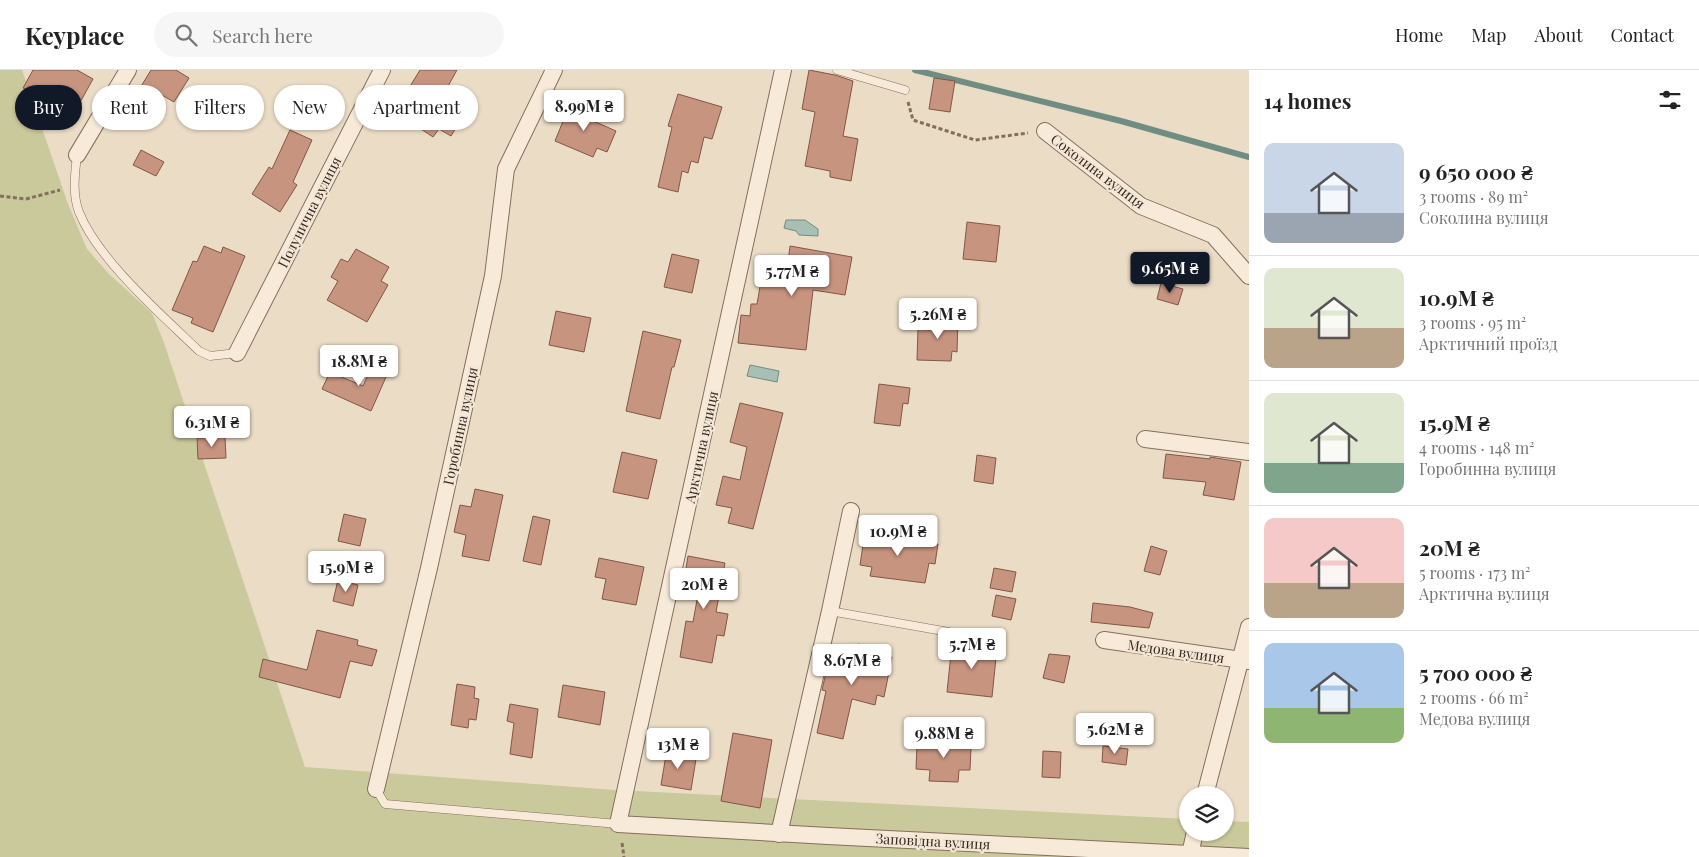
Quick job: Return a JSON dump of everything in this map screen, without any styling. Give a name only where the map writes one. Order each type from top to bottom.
[{"type":"street","points":[[77,154],[128,70]]},
{"type":"street","name":"Полунична вулиця","points":[[236,353],[382,70]]},
{"type":"street","name":"Горобинна вулиця","points":[[376,789],[429,568],[493,276],[506,169],[554,70]]},
{"type":"street","name":"Арктична вулиця","points":[[618,824],[784,70]]},
{"type":"street","name":"Соколина вулиця","points":[[1045,131],[1141,206],[1214,236],[1249,276]]},
{"type":"street","points":[[1145,438],[1249,452]]},
{"type":"street","points":[[779,834],[852,511]]},
{"type":"street","points":[[1208,786],[1244,661],[1249,627]]},
{"type":"street","name":"Медова вулиця","points":[[1104,640],[1244,661]]},
{"type":"street","name":"Заповідна вулиця","points":[[618,824],[779,834],[1249,857]]},
{"type":"street","points":[[1190,854],[1193,841]]},
{"type":"lane","points":[[837,70],[905,90]]},
{"type":"lane","points":[[77,154],[73,186],[79,211],[94,240],[142,295],[200,351],[210,356],[236,353]]},
{"type":"lane","points":[[830,612],[949,632]]},
{"type":"lane","points":[[376,789],[385,804],[618,824]]},
{"type":"path","points":[[905,90],[913,120],[975,140],[1045,131]]},
{"type":"path","points":[[0,196],[26,199],[73,186]]},
{"type":"green space","points":[[0,70],[22,70],[27,85],[15,85],[15,130],[43,130],[68,204],[87,249],[109,274],[152,313],[163,340],[305,767],[615,790],[1179,819],[1179,841],[1234,841],[1234,821],[1249,822],[1249,857],[0,857]]},
{"type":"shaded area","points":[[786,220],[805,220],[818,229],[818,236],[799,235],[796,231],[784,228]]},
{"type":"shaded area","points":[[750,365],[779,371],[777,382],[747,376]]},
{"type":"building","points":[[33,70],[77,70],[93,79],[82,99],[82,85],[25,85]]},
{"type":"building","points":[[151,70],[176,70],[189,78],[185,85],[176,85],[176,99],[174,102],[166,97],[166,85],[142,85]]},
{"type":"building","points":[[420,70],[457,70],[449,85],[411,85]]},
{"type":"building","points":[[809,70],[853,81],[843,136],[858,139],[851,181],[830,177],[830,171],[805,166],[815,112],[802,109]]},
{"type":"building","points":[[934,78],[955,81],[950,112],[929,109]]},
{"type":"building","points":[[678,94],[722,107],[712,139],[704,137],[698,163],[691,161],[688,173],[682,171],[678,192],[658,187],[672,127],[668,126]]},
{"type":"building","points":[[570,104],[594,114],[591,120],[616,131],[607,152],[597,148],[593,157],[555,141]]},
{"type":"building","points":[[290,130],[312,140],[293,182],[297,185],[280,212],[252,194],[269,167],[272,169]]},
{"type":"building","points":[[422,130],[438,130],[433,137]]},
{"type":"building","points":[[441,130],[455,130],[451,136]]},
{"type":"building","points":[[141,150],[164,162],[156,176],[133,165]]},
{"type":"building","points":[[967,222],[1000,226],[996,262],[963,259]]},
{"type":"building","points":[[204,246],[221,253],[223,247],[245,256],[213,332],[191,323],[193,318],[172,310],[193,261],[197,262]]},
{"type":"building","points":[[790,246],[852,257],[845,295],[813,290],[806,350],[738,343],[741,315],[750,316],[751,304],[757,304],[765,258],[788,262]]},
{"type":"building","points":[[356,249],[389,267],[381,281],[388,285],[367,322],[327,300],[338,281],[331,277],[341,259],[348,262]]},
{"type":"building","points":[[672,254],[699,260],[692,293],[664,287]]},
{"type":"building","points":[[1161,283],[1183,289],[1178,305],[1157,299]]},
{"type":"building","points":[[556,311],[591,318],[584,352],[549,345]]},
{"type":"building","points":[[930,317],[958,318],[957,352],[952,351],[951,361],[917,360],[918,329],[930,330]]},
{"type":"building","points":[[643,331],[681,340],[674,367],[672,367],[660,419],[626,411]]},
{"type":"building","points":[[374,361],[390,368],[371,411],[322,389],[330,372],[363,386]]},
{"type":"building","points":[[879,384],[910,388],[908,404],[903,403],[900,426],[874,423]]},
{"type":"building","points":[[740,403],[783,413],[753,529],[728,523],[732,508],[716,505],[723,476],[740,480],[747,447],[730,442]]},
{"type":"building","points":[[225,437],[226,458],[198,459],[197,438]]},
{"type":"building","points":[[622,452],[657,460],[648,499],[613,492]]},
{"type":"building","points":[[1166,454],[1210,459],[1210,457],[1241,462],[1234,500],[1203,495],[1206,482],[1163,478]]},
{"type":"building","points":[[977,455],[996,458],[993,484],[974,481]]},
{"type":"building","points":[[475,489],[503,495],[489,561],[462,556],[466,535],[454,532],[460,505],[471,507]]},
{"type":"building","points":[[344,514],[366,519],[360,546],[338,541]]},
{"type":"building","points":[[533,516],[550,520],[541,565],[523,561]]},
{"type":"building","points":[[865,532],[932,541],[932,543],[938,544],[935,564],[929,563],[925,583],[870,576],[872,567],[860,565]]},
{"type":"building","points":[[1151,546],[1167,551],[1160,575],[1144,571]]},
{"type":"building","points":[[688,556],[725,563],[716,612],[728,614],[724,636],[717,635],[712,663],[680,657],[686,621],[693,622],[699,589],[683,587]]},
{"type":"building","points":[[599,558],[644,567],[636,605],[602,599],[606,579],[595,577]]},
{"type":"building","points":[[994,568],[1016,572],[1012,592],[990,588]]},
{"type":"building","points":[[338,580],[358,585],[353,606],[333,601]]},
{"type":"building","points":[[996,595],[1016,599],[1011,620],[992,616]]},
{"type":"building","points":[[1093,603],[1130,607],[1153,613],[1149,628],[1091,622]]},
{"type":"building","points":[[317,630],[358,640],[357,645],[377,650],[372,666],[350,661],[340,698],[259,677],[263,659],[307,670]]},
{"type":"building","points":[[858,644],[886,650],[885,656],[892,657],[884,697],[877,695],[875,705],[852,699],[843,739],[817,733],[826,691],[822,690],[830,655],[834,655],[835,651],[855,655]]},
{"type":"building","points":[[952,644],[997,648],[992,697],[947,692]]},
{"type":"building","points":[[1049,654],[1070,656],[1064,683],[1043,678]]},
{"type":"building","points":[[457,684],[475,687],[474,698],[479,699],[476,720],[469,719],[468,728],[451,725]]},
{"type":"building","points":[[563,685],[605,692],[600,725],[558,717]]},
{"type":"building","points":[[510,704],[538,709],[532,758],[510,754],[514,723],[507,721]]},
{"type":"building","points":[[733,733],[772,740],[760,808],[721,801]]},
{"type":"building","points":[[937,735],[959,735],[959,747],[971,748],[970,770],[959,770],[958,782],[929,781],[930,770],[916,769],[917,745],[936,746]]},
{"type":"building","points":[[1103,746],[1128,749],[1126,765],[1102,762]]},
{"type":"building","points":[[667,749],[684,751],[683,757],[696,759],[691,790],[661,785]]},
{"type":"building","points":[[1043,751],[1061,752],[1060,778],[1042,777]]},
{"type":"waterway","points":[[915,70],[1121,121],[1249,157]]}]
